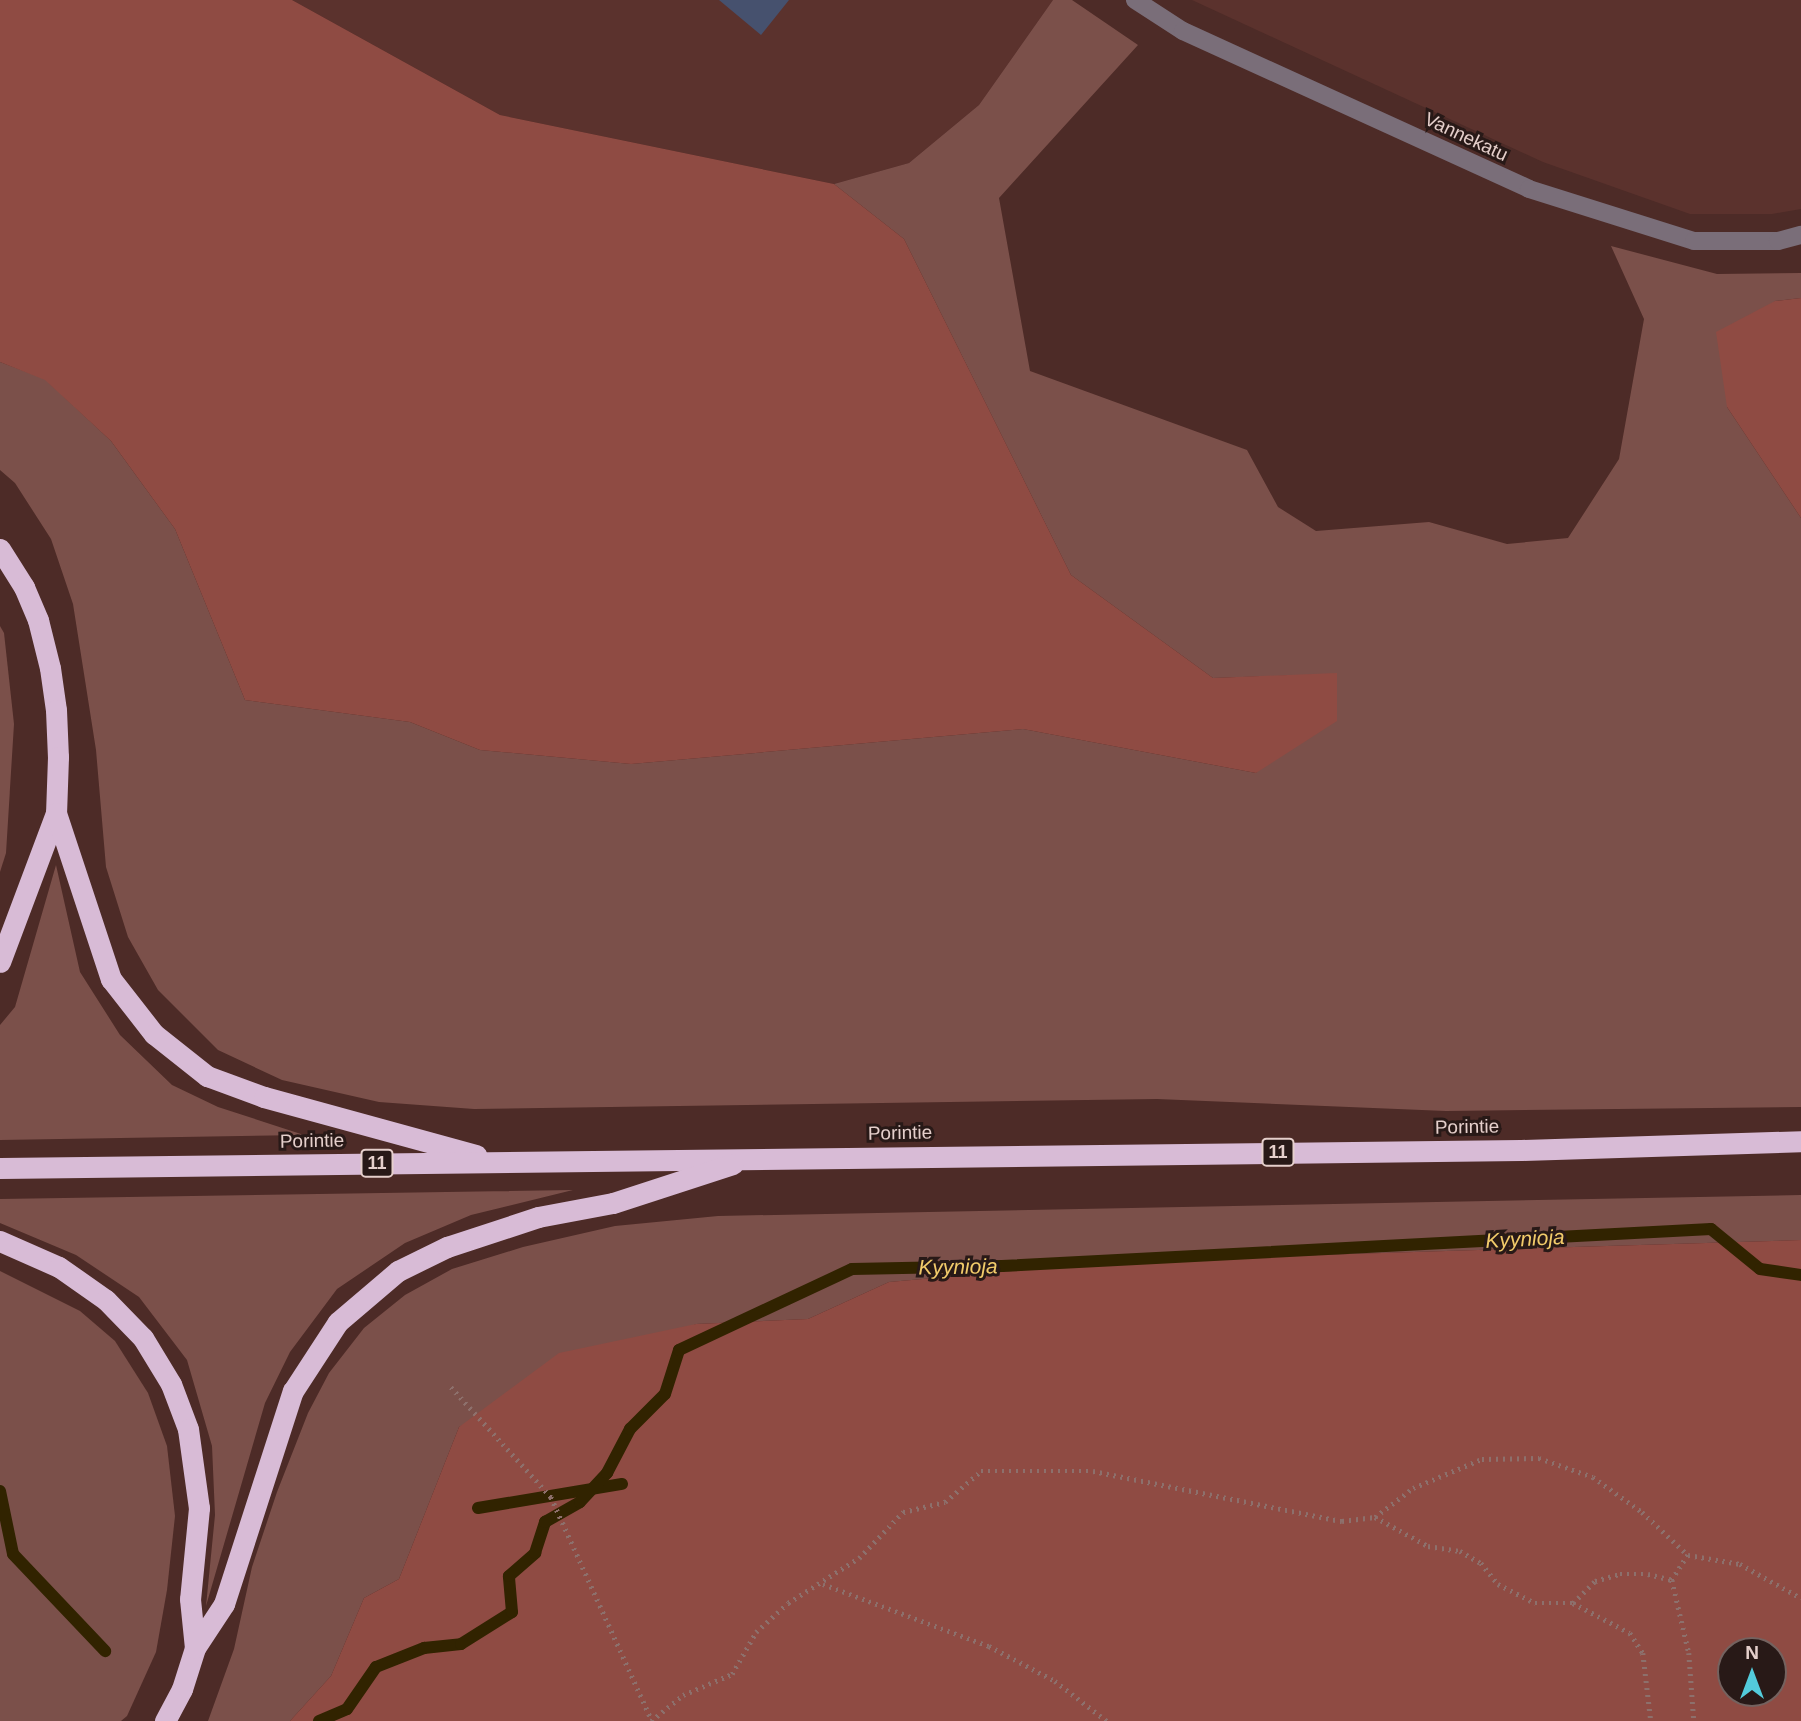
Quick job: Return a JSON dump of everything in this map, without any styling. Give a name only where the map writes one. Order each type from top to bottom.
[{"type":"highway","points":[[0,549],[24,587],[38,621],[50,668],[57,722],[56,813],[111,979],[154,1034],[207,1076],[264,1097],[498,1162]]},
{"type":"highway","points":[[0,962],[56,813]]},
{"type":"highway","name":"Porintie","points":[[0,1168],[1521,1150],[1801,1141]]},
{"type":"highway","points":[[165,1721],[182,1689],[195,1648],[224,1604],[293,1391],[338,1322],[398,1271],[447,1247],[538,1217],[613,1203],[754,1157]]},
{"type":"highway","points":[[0,1241],[59,1267],[106,1300],[143,1338],[171,1384],[188,1429],[199,1508],[190,1599],[195,1648]]},
{"type":"street","name":"Vannekatu","points":[[1135,0],[1183,31],[1529,189],[1694,241],[1778,241],[1801,235]]},
{"type":"path","points":[[451,1387],[551,1497],[651,1721],[683,1695],[732,1674],[756,1632],[788,1603],[822,1584],[859,1558],[903,1512],[946,1502],[981,1471],[1093,1471],[1342,1521],[1375,1517],[1413,1488],[1482,1460],[1539,1458],[1593,1477],[1642,1512],[1688,1555],[1740,1564],[1801,1598]]},
{"type":"path","points":[[1375,1517],[1428,1546],[1460,1551],[1481,1563],[1498,1584],[1535,1603],[1573,1603],[1630,1633],[1643,1653],[1651,1721]]},
{"type":"path","points":[[1688,1555],[1672,1580],[1691,1666],[1694,1721]]},
{"type":"path","points":[[1573,1603],[1595,1581],[1620,1574],[1648,1574],[1672,1580]]},
{"type":"path","points":[[822,1584],[989,1646],[1055,1681],[1107,1721]]},
{"type":"shaded area","points":[[0,0],[292,0],[500,115],[834,184],[904,239],[1071,575],[1213,678],[1337,673],[1337,721],[1256,773],[1023,729],[631,764],[480,750],[410,722],[245,700],[175,529],[111,441],[45,380],[0,362]]},
{"type":"shaded area","points":[[292,0],[1053,0],[979,105],[909,163],[834,184],[500,115]]},
{"type":"shaded area","points":[[1053,0],[1072,0],[1138,45],[999,198],[1030,371],[1247,450],[1278,507],[1316,531],[1429,522],[1507,544],[1568,538],[1619,459],[1644,319],[1611,246],[1717,274],[1801,273],[1801,298],[1775,301],[1727,407],[1801,518],[1801,1107],[1446,1111],[1157,1099],[474,1109],[379,1102],[282,1080],[218,1050],[158,990],[128,937],[106,867],[96,750],[73,604],[51,539],[15,483],[0,470],[0,362],[45,379],[111,441],[175,529],[245,700],[410,722],[480,750],[631,764],[1023,729],[1256,773],[1337,674],[1213,678],[1071,575],[904,239],[834,184],[909,163],[979,105]]},
{"type":"shaded area","points":[[1192,0],[1801,0],[1801,209],[1772,214],[1690,214],[1543,162]]},
{"type":"shaded area","points":[[1801,298],[1801,518],[1727,407],[1716,332],[1775,301]]},
{"type":"shaded area","points":[[0,626],[4,633],[14,724],[6,853],[0,872]]},
{"type":"shaded area","points":[[56,865],[80,972],[120,1035],[172,1085],[218,1107],[304,1135],[0,1140],[0,1025],[15,1007]]},
{"type":"shaded area","points":[[573,1190],[471,1215],[405,1243],[337,1289],[290,1352],[265,1403],[206,1606],[215,1515],[212,1446],[187,1360],[139,1297],[76,1255],[0,1223],[0,1199]]},
{"type":"shaded area","points":[[1801,1195],[1801,1240],[1126,1261],[889,1282],[808,1319],[696,1324],[459,1427],[399,1579],[364,1598],[331,1676],[290,1721],[208,1721],[234,1649],[252,1567],[277,1492],[308,1413],[329,1373],[364,1328],[405,1295],[452,1269],[523,1247],[615,1226],[718,1216]]},
{"type":"shaded area","points":[[1801,1240],[1801,1721],[290,1721],[331,1676],[364,1598],[399,1579],[459,1427],[559,1353],[696,1324],[808,1319],[889,1282],[1126,1261]]},
{"type":"shaded area","points":[[0,1271],[80,1311],[115,1341],[148,1393],[167,1446],[175,1516],[167,1590],[156,1652],[127,1716],[121,1721],[0,1721]]},
{"type":"building","points":[[719,0],[789,0],[761,35]]},
{"type":"waterway","name":"Kyynioja","points":[[319,1721],[347,1709],[376,1667],[424,1648],[461,1644],[512,1612],[509,1576],[535,1553],[545,1522],[580,1502],[607,1473],[630,1429],[665,1394],[679,1350],[852,1269],[1002,1266],[1711,1229],[1760,1269],[1801,1275]]},
{"type":"waterway","points":[[478,1508],[622,1484]]},
{"type":"waterway","points":[[0,1491],[13,1554],[105,1651]]}]
